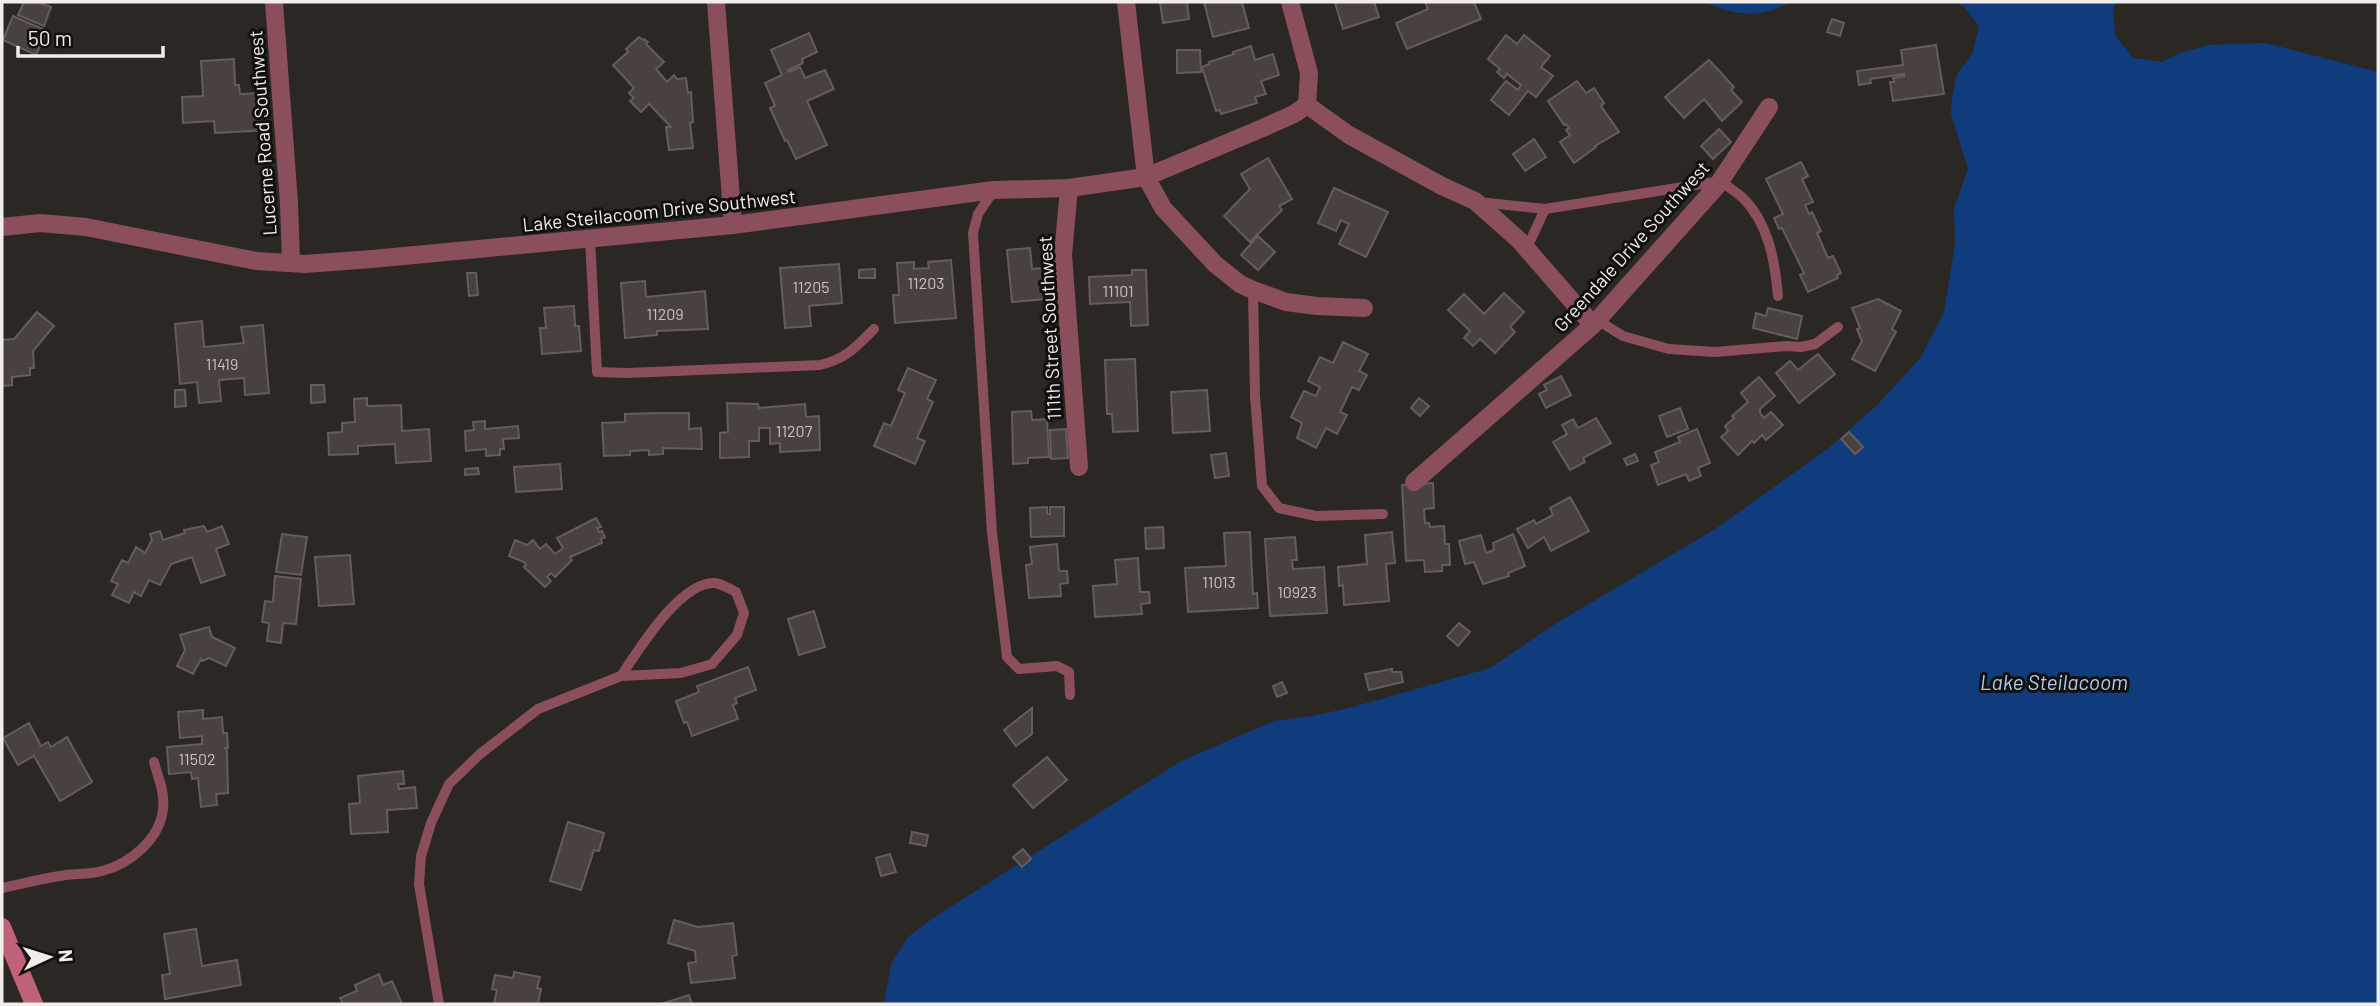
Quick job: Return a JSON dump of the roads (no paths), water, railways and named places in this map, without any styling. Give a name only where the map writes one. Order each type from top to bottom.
[{"type":"main road","points":[[2,927],[34,1004]]},
{"type":"street","name":"Lucerne Road Southwest","points":[[274,2],[289,203],[290,262]]},
{"type":"street","points":[[716,2],[733,225]]},
{"type":"street","points":[[1126,2],[1146,177],[1163,208],[1215,264],[1240,284],[1286,302],[1364,308]]},
{"type":"street","points":[[1290,2],[1308,73],[1307,105],[1349,135],[1475,201],[1519,240],[1595,323]]},
{"type":"street","name":"Lake Steilacoom Drive Southwest","points":[[2,227],[40,223],[86,227],[256,261],[305,264],[590,239],[733,225],[994,190],[1069,188],[1146,177],[1270,125],[1307,105]]},
{"type":"street","name":"Greendale Drive Southwest","points":[[1414,482],[1595,323],[1721,181],[1769,107]]},
{"type":"street","name":"111th Street Southwest","points":[[1069,188],[1063,256],[1079,467]]},
{"type":"lane","points":[[1475,201],[1545,209],[1721,181],[1744,200],[1770,242],[1777,296]]},
{"type":"lane","points":[[994,190],[978,214],[973,233],[992,533],[1007,657],[1019,669],[1058,666],[1069,673],[1070,695]]},
{"type":"lane","points":[[1526,250],[1545,209]]},
{"type":"lane","points":[[590,239],[597,372],[820,365],[848,355],[874,328]]},
{"type":"lane","points":[[1253,290],[1255,396],[1262,486],[1279,509],[1316,516],[1383,514]]},
{"type":"lane","points":[[1595,323],[1623,336],[1669,349],[1716,352],[1801,347],[1815,344],[1838,327]]},
{"type":"lane","points":[[439,1004],[419,884],[421,856],[431,823],[449,784],[480,754],[538,709],[621,676],[681,673],[712,664],[737,635],[744,613],[736,592],[716,583],[687,593],[647,636],[621,676]]},
{"type":"lane","points":[[2,888],[62,875],[102,871],[118,866],[135,854],[150,840],[159,825],[163,809],[162,790],[154,762]]},
{"type":"water","points":[[1705,2],[1790,2],[1769,11],[1748,14]]},
{"type":"water","name":"Lake Steilacoom","points":[[1957,2],[2117,2],[2113,8],[2115,35],[2133,58],[2162,62],[2180,53],[2208,45],[2266,43],[2378,72],[2378,1004],[884,1004],[891,964],[908,937],[933,918],[1181,761],[1274,721],[1349,708],[1490,668],[1555,624],[1717,528],[1830,447],[1878,404],[1921,357],[1944,312],[1955,244],[1954,208],[1968,169],[1951,114],[1952,99],[1956,76],[1973,52],[1979,26]]}]
